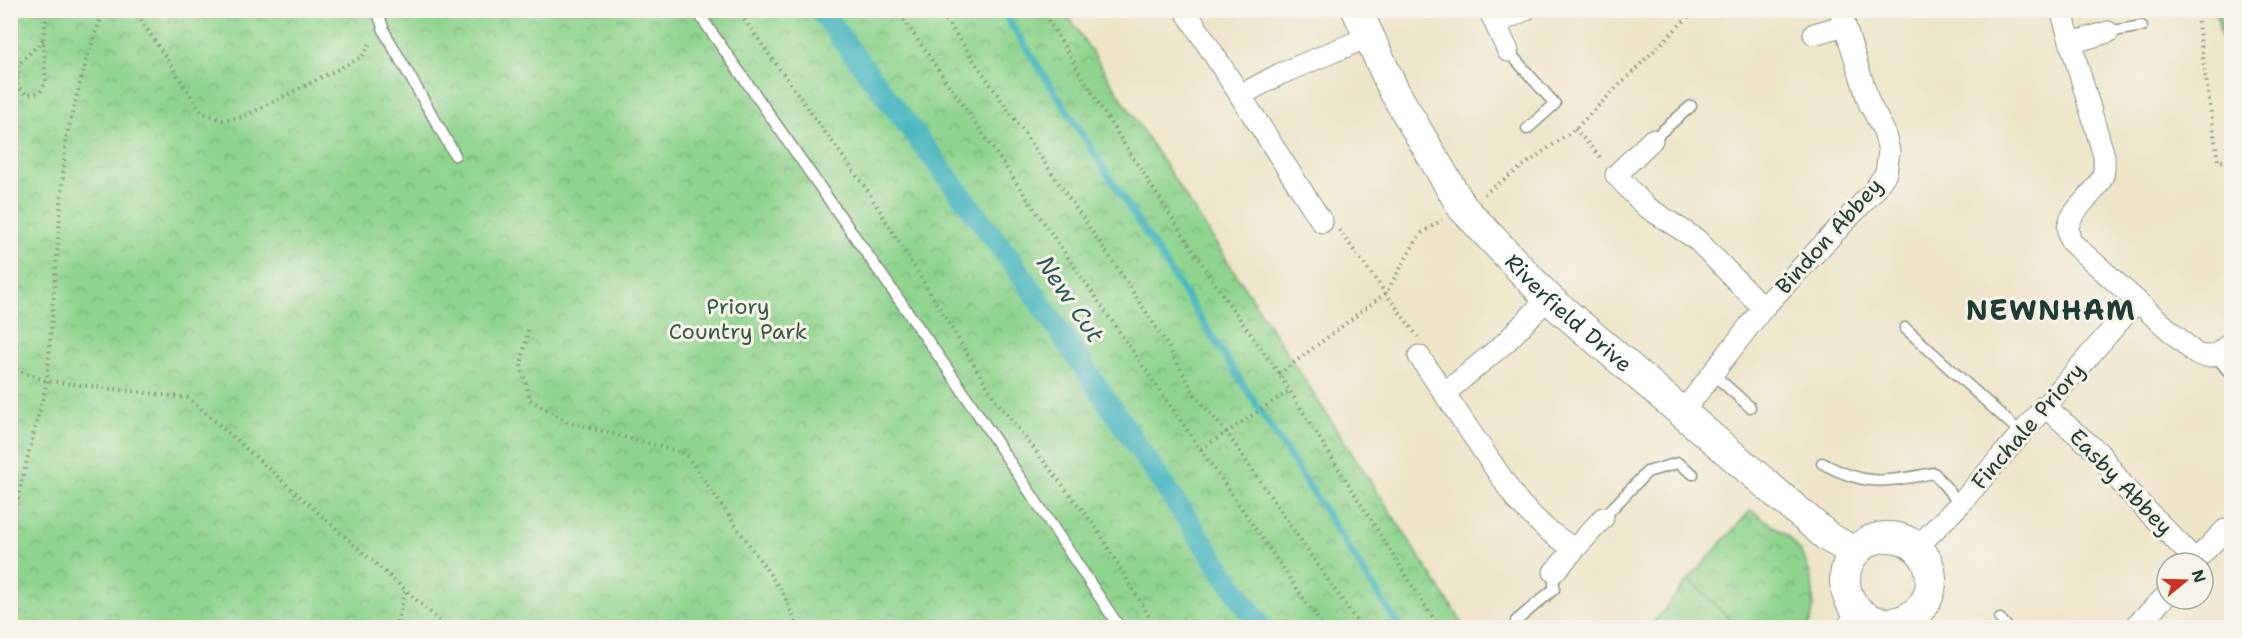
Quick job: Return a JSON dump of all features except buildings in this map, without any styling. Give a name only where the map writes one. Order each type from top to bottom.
[{"type":"street","points":[[1185,10],[1322,222]]},
{"type":"street","points":[[1508,51],[1492,17],[1525,10]]},
{"type":"street","points":[[2061,10],[2104,156],[2104,173],[2098,185],[2070,217],[2067,231],[2071,242],[2196,354],[2205,357],[2216,356],[2232,341]]},
{"type":"street","name":"Bindon Abbey","points":[[1682,413],[1763,308],[1874,192],[1886,172],[1889,151],[1884,131],[1869,103],[1842,18],[1814,34]]},
{"type":"street","points":[[1241,95],[1362,24]]},
{"type":"street","name":"Riverfield Drive","points":[[1362,24],[1394,91],[1462,207],[1548,298],[1828,537],[1854,552]]},
{"type":"street","points":[[2071,43],[2108,32]]},
{"type":"street","points":[[1616,175],[1652,140]]},
{"type":"street","name":"Bindon Abbey","points":[[1616,175],[1644,206],[1696,239],[1763,308]]},
{"type":"street","points":[[1445,393],[1506,342],[1548,298]]},
{"type":"street","name":"Finchale Priory","points":[[1917,547],[1960,504],[2020,432],[2136,302]]},
{"type":"street","points":[[1419,356],[1518,502],[1546,529],[1574,549]]},
{"type":"street","name":"Easby Abbey","points":[[2044,406],[2099,453],[2126,489],[2184,551]]},
{"type":"street","points":[[1554,573],[1603,518]]},
{"type":"street","name":"Easby Abbey","points":[[2205,551],[2225,530]]},
{"type":"street","points":[[1895,536],[1917,547],[1930,568],[1926,619],[1901,622],[1853,620],[1847,596],[1845,573],[1854,552],[1872,539],[1895,536]]},
{"type":"street","points":[[2133,627],[2155,606]]},
{"type":"lane","points":[[376,10],[385,33],[455,155]]},
{"type":"lane","points":[[696,10],[956,381],[1120,627]]},
{"type":"lane","points":[[2108,32],[2142,26]]},
{"type":"lane","points":[[1508,51],[1555,104],[1527,129]]},
{"type":"lane","points":[[1652,140],[1691,106]]},
{"type":"lane","points":[[1905,328],[2020,432]]},
{"type":"lane","points":[[2216,356],[2232,376]]},
{"type":"lane","points":[[1713,374],[1750,407]]},
{"type":"lane","points":[[1603,518],[1647,472],[1678,463],[1693,474]]},
{"type":"lane","points":[[1822,463],[1847,477],[1871,482],[1934,473],[1960,504]]},
{"type":"lane","points":[[1516,621],[1554,589],[1554,573]]},
{"type":"path","points":[[44,40],[18,65],[17,86],[26,94],[40,93],[46,81],[44,40],[47,10]]},
{"type":"path","points":[[10,540],[16,504],[47,381],[66,138],[86,61],[104,10]]},
{"type":"path","points":[[134,10],[202,112],[222,120],[243,117],[362,57],[368,43],[385,33]]},
{"type":"path","points":[[737,10],[867,190],[995,399],[1097,529],[1156,627]]},
{"type":"path","points":[[897,10],[1324,627]]},
{"type":"path","points":[[939,10],[1124,278],[1168,346],[1195,395],[1227,433],[1361,627]]},
{"type":"path","points":[[1042,10],[1108,119],[1289,391],[1439,627]]},
{"type":"path","points":[[2196,10],[2218,160],[2232,162]]},
{"type":"path","points":[[1575,129],[1616,175]]},
{"type":"path","points":[[1322,222],[1341,231],[1423,344],[1419,356]]},
{"type":"path","points":[[528,330],[521,365],[530,400],[568,422],[685,453],[783,593],[798,627]]},
{"type":"path","points":[[10,368],[47,381],[189,398],[448,627]]},
{"type":"path","points":[[1201,449],[1289,391]]},
{"type":"path","points":[[395,627],[406,590]]},
{"type":"green space","name":"Priory Country Park","points":[[10,11],[1065,11],[1465,627],[11,627]]},
{"type":"green space","points":[[2216,11],[2231,11],[2231,90]]},
{"type":"green space","points":[[1751,510],[1789,538],[1805,561],[1813,595],[1808,627],[1738,627],[1689,579]]},
{"type":"green space","points":[[1689,579],[1738,627],[1649,628]]},
{"type":"waterway","name":"New Cut","points":[[820,10],[1013,263],[1261,628]]},
{"type":"waterway","points":[[1002,10],[1400,628]]},
{"type":"district","name":"NEWNHAM","points":[[2051,310]]}]
